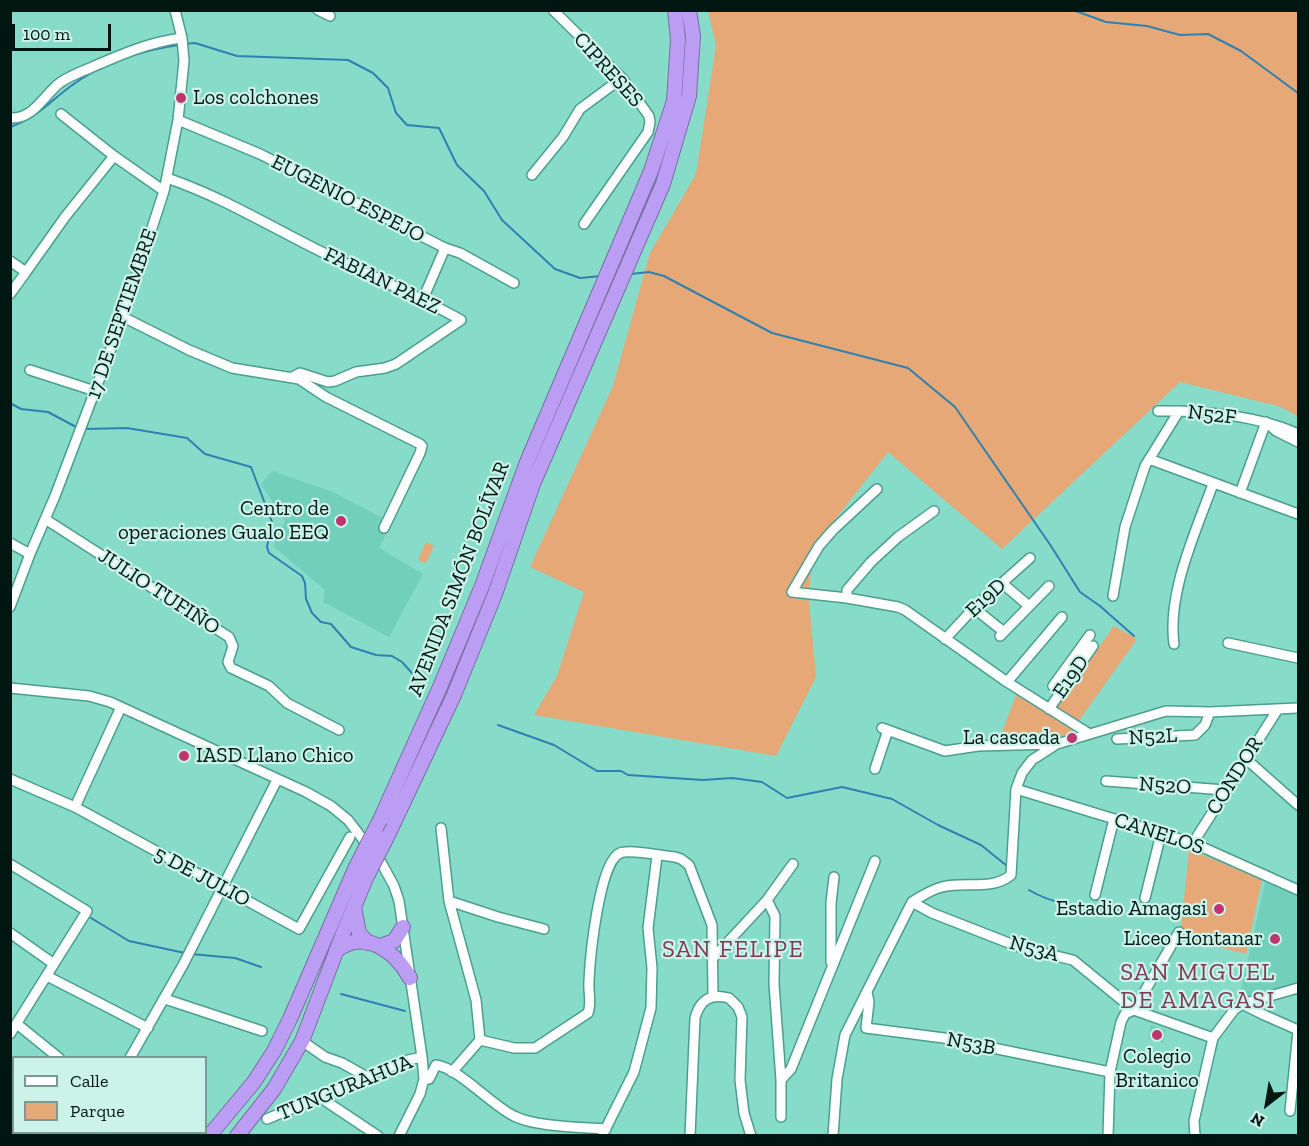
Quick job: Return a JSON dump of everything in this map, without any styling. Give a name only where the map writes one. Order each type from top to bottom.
[{"type":"highway","name":"AVENIDA SIMÓN BOLÍVAR","points":[[209,1136],[254,1082],[274,1051],[290,1019],[361,873],[380,820],[482,586],[527,462],[651,171],[672,109],[678,39],[675,10]]},
{"type":"highway","name":"AVENIDA SIMÓN BOLÍVAR","points":[[237,1136],[274,1089],[302,1041],[354,906],[361,873],[387,837],[454,695],[495,594],[533,484],[663,184],[685,115],[692,76],[693,36],[689,10]]},
{"type":"highway","points":[[354,906],[359,933],[398,959],[410,978]]},
{"type":"highway","points":[[336,951],[351,942],[387,945],[397,939],[403,927]]},
{"type":"street","name":"17 DE SEPTIEMBRE","points":[[10,607],[123,317],[164,191],[178,120],[183,75],[182,44],[175,10]]},
{"type":"street","points":[[318,10],[330,16]]},
{"type":"street","name":"CIPRESES","points":[[553,10],[622,78],[649,116],[650,128],[584,224]]},
{"type":"street","points":[[10,118],[18,118],[38,106],[55,86],[70,77],[130,50],[167,40],[182,44]]},
{"type":"street","points":[[532,175],[563,137],[580,109],[622,78]]},
{"type":"street","points":[[61,114],[114,156],[164,191]]},
{"type":"street","name":"EUGENIO ESPEJO","points":[[178,120],[260,154],[459,253],[514,284]]},
{"type":"street","points":[[10,294],[71,209],[114,156]]},
{"type":"street","name":"FABIAN PAEZ","points":[[167,178],[241,208],[309,246],[423,299],[461,320],[385,369],[356,372],[328,382],[300,373],[292,377]]},
{"type":"street","points":[[423,299],[445,248]]},
{"type":"street","points":[[10,261],[26,272]]},
{"type":"street","points":[[123,317],[189,350],[232,368],[292,377],[341,405],[411,438],[422,446],[384,528]]},
{"type":"street","points":[[30,369],[95,391]]},
{"type":"street","name":"N52F","points":[[1158,411],[1179,411],[1279,424],[1299,434]]},
{"type":"street","points":[[1113,596],[1125,527],[1149,459],[1179,411]]},
{"type":"street","points":[[1240,493],[1266,422]]},
{"type":"street","name":"N52F","points":[[1266,422],[1276,431],[1299,442]]},
{"type":"street","points":[[1149,459],[1299,514]]},
{"type":"street","points":[[1174,644],[1179,579],[1213,484]]},
{"type":"street","points":[[877,489],[819,546],[792,592],[898,607],[1007,682],[1088,733]]},
{"type":"street","points":[[847,598],[847,590],[871,562],[898,537],[934,511]]},
{"type":"street","name":"JULIO TUFIÑO","points":[[45,519],[229,637],[233,646],[228,662],[231,668],[269,686],[287,703],[339,730]]},
{"type":"street","points":[[10,543],[30,554]]},
{"type":"street","name":"E19D","points":[[945,639],[974,608],[1030,558]]},
{"type":"street","points":[[1002,583],[1029,606]]},
{"type":"street","points":[[974,608],[1002,634],[1049,586]]},
{"type":"street","points":[[1007,682],[1062,617]]},
{"type":"street","name":"E19D","points":[[1049,709],[1092,640]]},
{"type":"street","points":[[1228,643],[1299,658]]},
{"type":"street","points":[[10,688],[89,696],[120,707],[319,798],[348,820],[388,873],[399,901],[424,1079],[420,1095],[399,1136]]},
{"type":"street","points":[[75,807],[120,707]]},
{"type":"street","points":[[833,1136],[842,1045],[912,902],[944,886],[993,884],[1004,881],[1011,874],[1016,789],[1022,773],[1032,759],[1057,744],[1166,711],[1299,708]]},
{"type":"street","name":"CONDOR","points":[[1193,843],[1278,709]]},
{"type":"street","name":"N52L","points":[[1118,739],[1195,735],[1205,725],[1210,711]]},
{"type":"street","points":[[874,769],[885,729],[945,751],[978,746],[1057,744]]},
{"type":"street","points":[[1245,758],[1299,805]]},
{"type":"street","name":"5 DE JULIO","points":[[10,779],[75,807],[299,929],[350,837]]},
{"type":"street","points":[[131,1056],[192,948],[277,780]]},
{"type":"street","name":"N52O","points":[[1106,781],[1225,790]]},
{"type":"street","name":"CANELOS","points":[[1016,789],[1193,843],[1299,890]]},
{"type":"street","points":[[1095,896],[1114,819]]},
{"type":"street","points":[[441,828],[449,901],[472,983],[480,1040],[452,1072],[503,1110],[519,1119],[604,1132],[634,1072],[651,1008],[652,968],[648,928],[657,856]]},
{"type":"street","points":[[1145,898],[1161,834]]},
{"type":"street","points":[[480,1040],[514,1048],[535,1048],[586,1015],[590,1008],[589,982],[600,894],[608,866],[614,856],[623,852],[675,857],[689,865],[710,917],[714,957],[713,996]]},
{"type":"street","points":[[781,1080],[791,1069],[875,861]]},
{"type":"street","points":[[10,864],[87,910],[10,1034]]},
{"type":"street","points":[[714,957],[766,900],[793,864]]},
{"type":"street","points":[[831,969],[831,903],[834,877]]},
{"type":"street","points":[[766,900],[775,916],[774,984],[781,1080],[781,1117]]},
{"type":"street","points":[[449,901],[544,929]]},
{"type":"street","name":"N53A","points":[[912,902],[932,913],[1019,947],[1073,960],[1134,1010],[1213,1038]]},
{"type":"street","points":[[1107,1136],[1110,1072],[1121,1022],[1125,1014],[1134,1010],[1179,932]]},
{"type":"street","points":[[10,933],[54,964]]},
{"type":"street","points":[[47,976],[148,1028]]},
{"type":"street","points":[[1195,1136],[1194,1121],[1213,1038],[1234,1010],[1242,1004],[1299,988]]},
{"type":"street","name":"N53B","points":[[867,992],[869,1002],[866,1028],[944,1038],[1110,1072]]},
{"type":"street","points":[[690,1136],[695,1018],[702,1002],[713,996],[729,998],[741,1013],[740,1080],[744,1113],[751,1136]]},
{"type":"street","points":[[165,999],[262,1031]]},
{"type":"street","points":[[1242,1004],[1299,1030],[1290,1111]]},
{"type":"street","points":[[10,1012],[57,1056]]},
{"type":"street","points":[[302,1041],[325,1057],[342,1063],[367,1077]]},
{"type":"street","name":"TUNGURAHUA","points":[[267,1119],[404,1061],[422,1057]]},
{"type":"street","name":"TUNGURAHUA","points":[[424,1079],[430,1077],[436,1065],[452,1072]]},
{"type":"street","points":[[318,1096],[378,1136]]},
{"type":"shaded area","points":[[272,471],[333,492],[392,523],[379,548],[423,574],[389,637],[323,602],[325,590],[273,546],[285,521],[261,484]]},
{"type":"shaded area","name":"Liceo Hontanar","points":[[1265,882],[1298,897],[1298,982],[1239,1000]]},
{"type":"shaded area","name":"Colegio Britanico","points":[[1151,1025],[1166,1030],[1163,1043],[1148,1039]]},
{"type":"green space","points":[[708,11],[1298,11],[1298,416],[1278,406],[1180,382],[1002,549],[888,452],[812,549],[809,601],[816,677],[776,756],[534,715],[557,676],[584,592],[530,567],[613,386],[650,253],[696,174],[716,46]]},
{"type":"green space","points":[[426,542],[434,546],[426,563],[418,560]]},
{"type":"green space","points":[[1114,626],[1137,639],[1078,722],[1055,708]]},
{"type":"green space","points":[[1016,695],[1074,730],[1073,733],[1030,743],[998,743]]},
{"type":"green space","name":"Estadio Amagasi","points":[[1189,849],[1262,880],[1246,954],[1180,937]]},
{"type":"waterway","points":[[1073,10],[1106,22],[1147,26],[1180,35],[1208,34],[1241,51],[1298,93]]},
{"type":"waterway","points":[[184,44],[195,43],[237,56],[348,60],[373,73],[388,88],[396,113],[407,125],[439,128],[457,165],[484,191],[502,220],[555,269],[580,278],[601,276]]},
{"type":"waterway","points":[[10,127],[35,114],[71,86],[109,64],[136,54],[179,45]]},
{"type":"waterway","points":[[631,274],[649,272],[664,276],[772,333],[908,368],[955,407],[1080,592],[1134,636]]},
{"type":"waterway","points":[[10,403],[21,409],[48,412],[78,428]]},
{"type":"waterway","points":[[84,429],[127,428],[187,438],[205,454],[251,467],[272,522],[267,547],[269,553],[302,576],[306,599],[312,613],[321,622],[331,624],[351,647],[376,655],[392,656],[402,662],[419,681]]},
{"type":"waterway","points":[[498,725],[554,745],[597,771],[621,771],[628,775],[703,780],[732,778],[762,782],[787,798],[842,787],[892,799],[938,825],[981,845],[1007,866]]},
{"type":"waterway","points":[[32,883],[73,908]]},
{"type":"waterway","points":[[1029,890],[1063,903],[1124,910]]},
{"type":"waterway","points":[[91,918],[129,941],[185,953]]},
{"type":"waterway","points":[[191,954],[235,958],[261,967]]},
{"type":"waterway","points":[[341,994],[405,1011]]},
{"type":"place","name":"Los colchones","points":[[181,98]]},
{"type":"place","name":"Centro de operaciones Gualo EEQ","points":[[341,521]]},
{"type":"place","name":"La cascada","points":[[1072,738]]},
{"type":"place","name":"IASD Llano Chico","points":[[184,756]]},
{"type":"place","name":"Estadio Amagasi","points":[[1219,909]]},
{"type":"place","name":"Liceo Hontanar","points":[[1275,939]]},
{"type":"place","name":"Colegio Britanico","points":[[1157,1035]]},
{"type":"district","name":"SAN FELIPE","points":[[733,950]]},
{"type":"district","name":"SAN MIGUEL DE AMAGASI","points":[[1198,987]]}]
